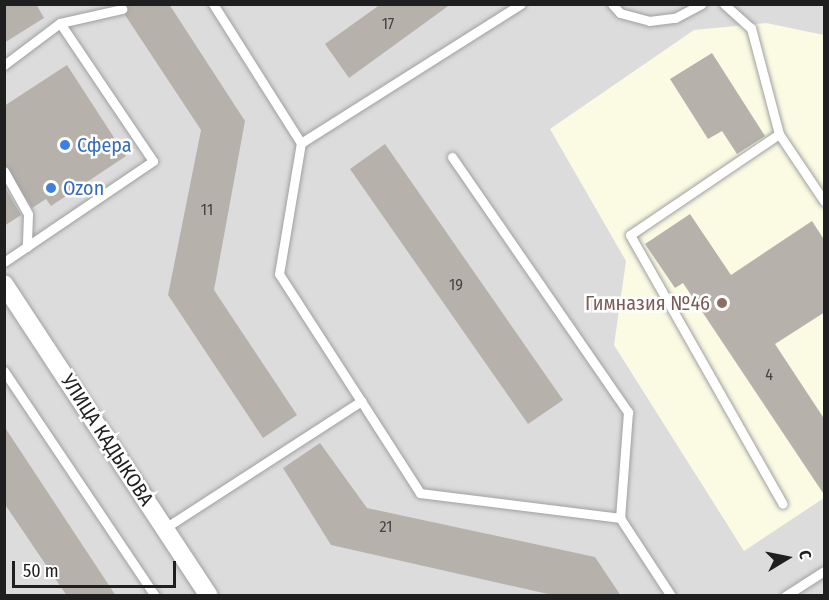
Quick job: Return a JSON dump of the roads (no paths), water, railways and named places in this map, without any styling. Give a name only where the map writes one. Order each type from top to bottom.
[{"type":"street","name":"УЛИЦА КАДЫКОВА","points":[[6,289],[209,596]]},
{"type":"lane","points":[[213,4],[301,143],[279,274],[420,493],[620,518]]},
{"type":"lane","points":[[301,143],[521,4]]},
{"type":"lane","points":[[612,4],[620,13],[649,21],[675,18],[701,4]]},
{"type":"lane","points":[[724,4],[751,28],[779,134],[825,201]]},
{"type":"lane","points":[[4,65],[60,23],[122,9]]},
{"type":"lane","points":[[4,262],[153,160],[60,23]]},
{"type":"lane","points":[[779,134],[630,235],[783,504]]},
{"type":"lane","points":[[452,157],[628,412],[620,518],[671,596]]},
{"type":"lane","points":[[4,171],[28,214],[27,247]]},
{"type":"lane","points":[[4,371],[154,596]]},
{"type":"lane","points":[[165,528],[361,401]]},
{"type":"lane","points":[[785,596],[825,571]]},
{"type":"place","name":"Сфера","points":[[65,145]]},
{"type":"place","name":"Ozon","points":[[51,188]]},
{"type":"place","name":"Гимназия №46","points":[[722,303]]}]
